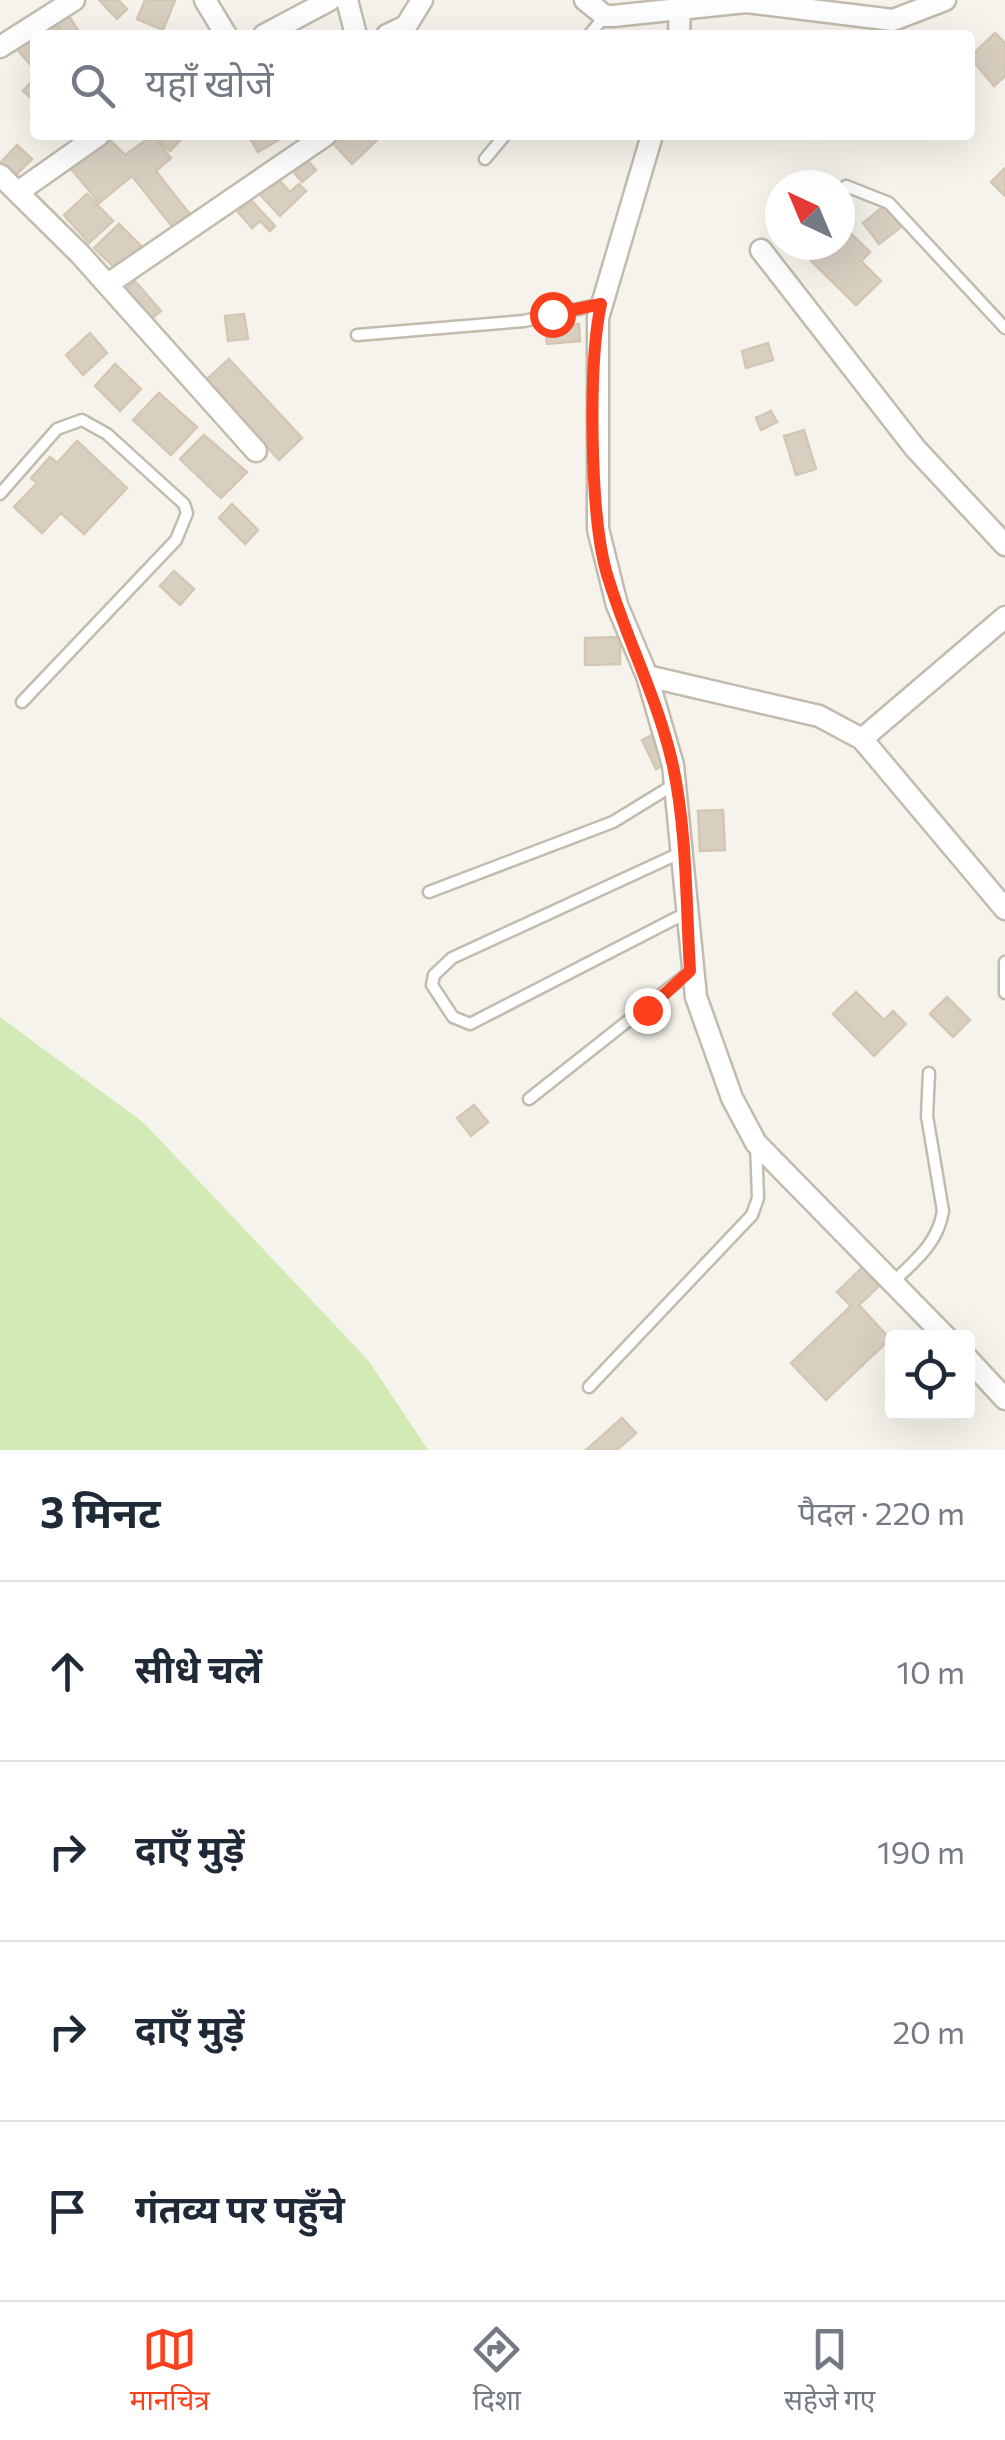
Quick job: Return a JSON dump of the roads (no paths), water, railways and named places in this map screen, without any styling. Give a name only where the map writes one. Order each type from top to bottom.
[{"type":"street","points":[[1,42],[74,0]]},
{"type":"street","points":[[205,0],[223,30]]},
{"type":"street","points":[[273,30],[330,0]]},
{"type":"street","points":[[347,0],[355,30]]},
{"type":"street","points":[[398,30],[406,26],[422,0]]},
{"type":"street","points":[[585,0],[605,16],[681,3],[766,3],[893,20],[945,0]]},
{"type":"street","points":[[679,30],[681,3]]},
{"type":"street","points":[[18,192],[92,140]]},
{"type":"street","points":[[108,284],[319,140]]},
{"type":"street","points":[[650,140],[601,304],[594,356],[598,529],[617,604],[647,676],[676,783],[690,971],[704,1025],[743,1125],[756,1144],[940,1330]]},
{"type":"street","points":[[0,175],[108,284],[256,451]]},
{"type":"street","points":[[761,250],[915,448],[1005,546]]},
{"type":"street","points":[[862,740],[1005,617]]},
{"type":"street","points":[[647,676],[818,716],[862,740],[1005,909]]},
{"type":"street","points":[[975,1367],[1005,1399]]},
{"type":"lane","points":[[592,30],[605,16]]},
{"type":"lane","points":[[485,159],[501,140]]},
{"type":"lane","points":[[855,190],[889,203],[1005,328]]},
{"type":"lane","points":[[357,335],[509,323],[601,304]]},
{"type":"lane","points":[[0,494],[57,430],[82,420],[108,434],[184,504],[187,513],[176,540],[22,702]]},
{"type":"lane","points":[[429,892],[613,822],[676,783]]},
{"type":"lane","points":[[682,853],[452,958],[434,975],[432,985],[453,1017],[470,1024],[686,913]]},
{"type":"lane","points":[[1005,962],[1005,994]]},
{"type":"lane","points":[[529,1099],[690,971]]},
{"type":"lane","points":[[894,1281],[929,1247],[941,1225],[943,1211],[928,1116],[930,1073]]},
{"type":"lane","points":[[589,1387],[752,1215],[758,1198],[756,1144]]}]
